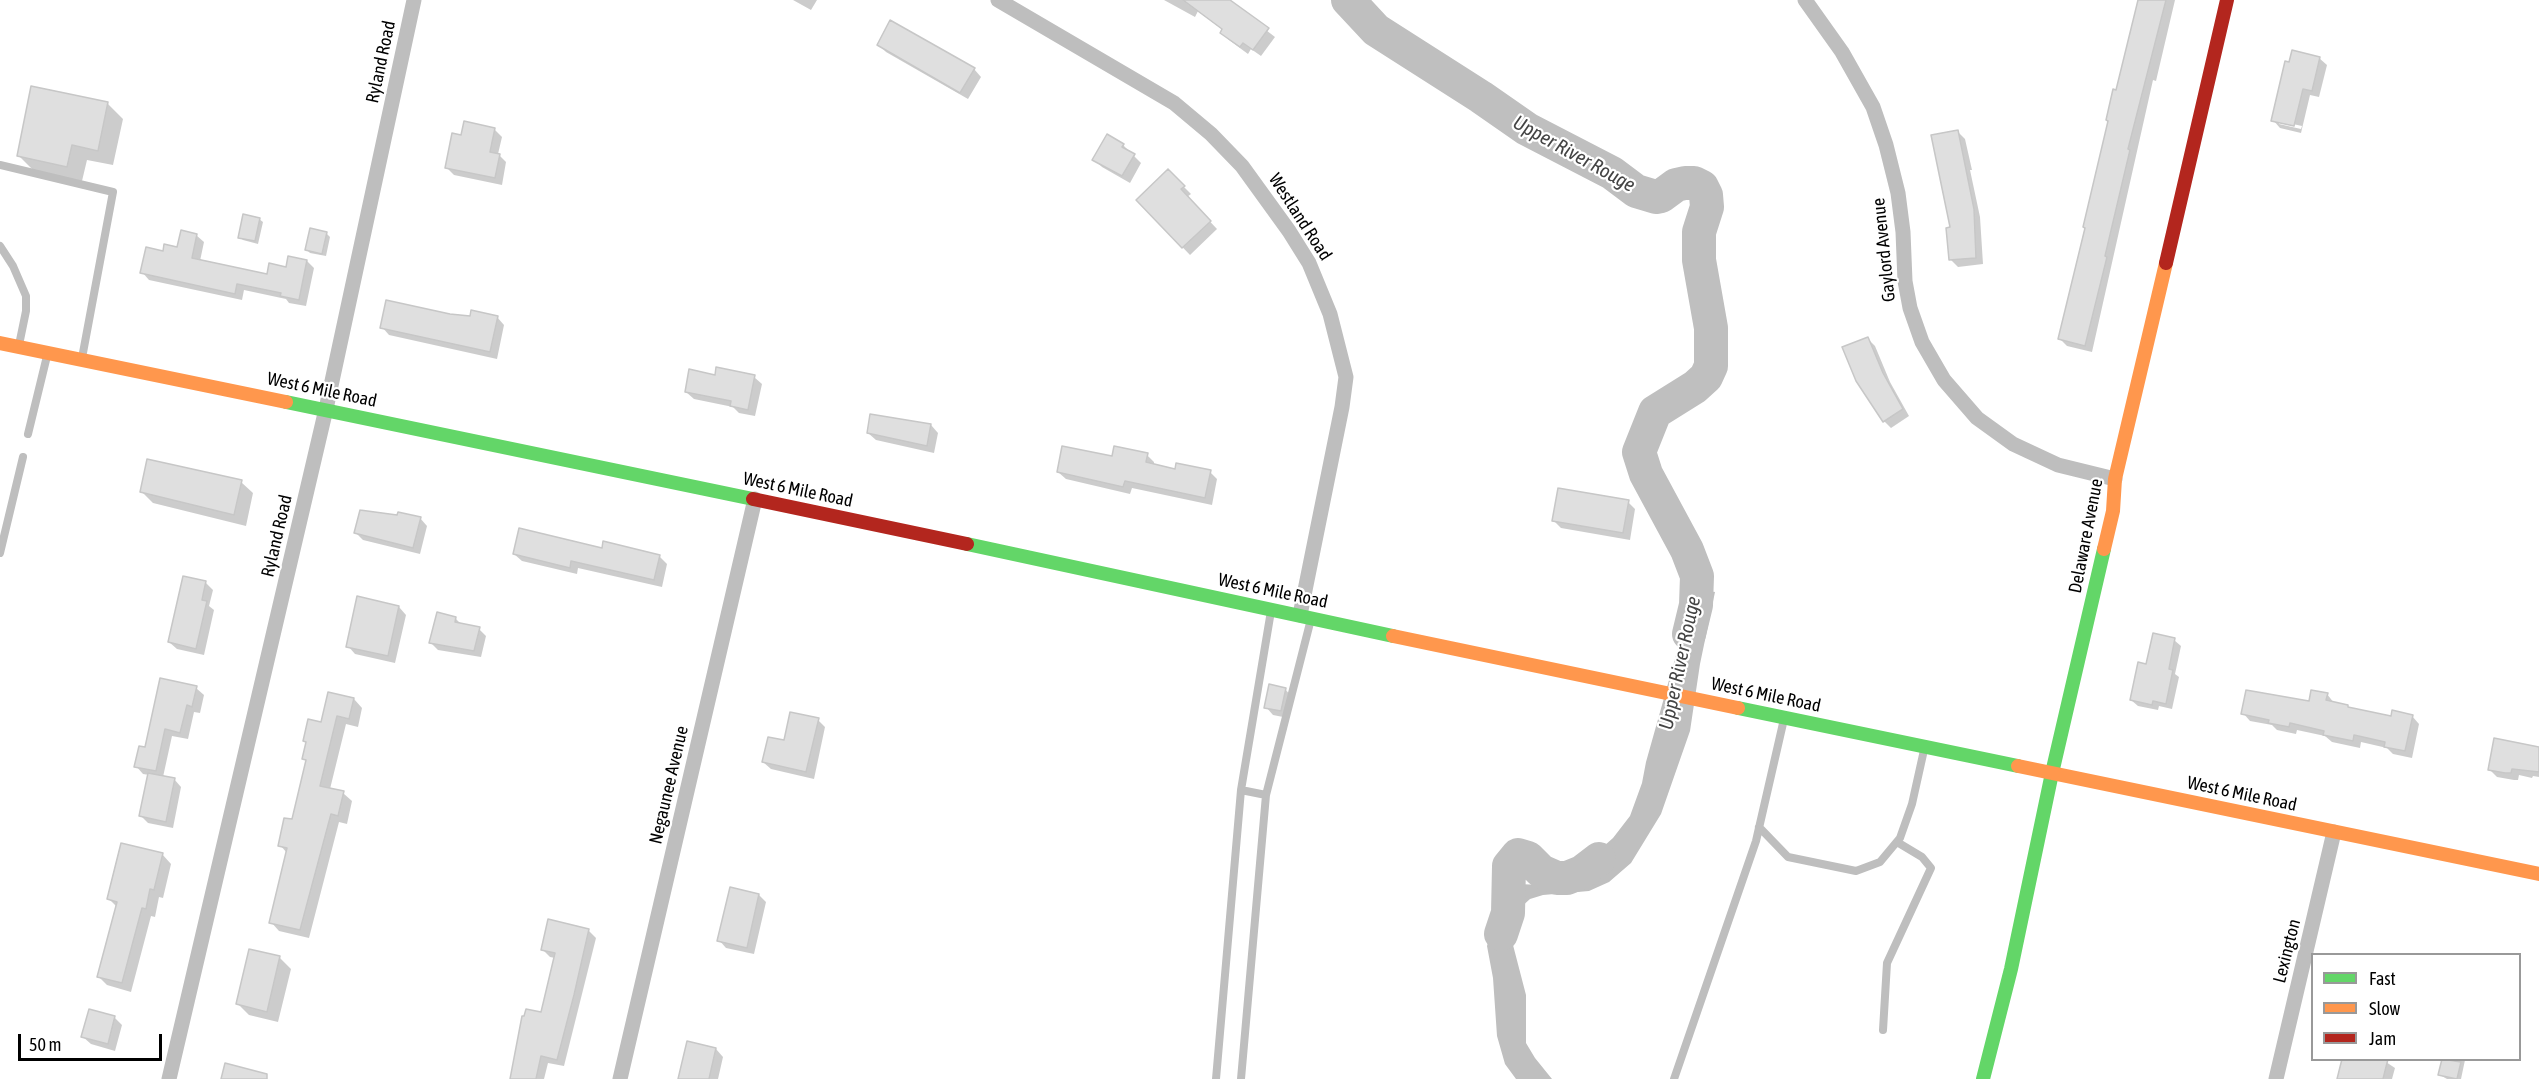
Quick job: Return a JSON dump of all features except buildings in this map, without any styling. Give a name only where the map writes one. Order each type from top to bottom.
[{"type":"main road","name":"Delaware Avenue","points":[[1983,1079],[2011,969],[2052,773],[2113,511],[2115,479],[2227,0]]},
{"type":"main road","name":"West 6 Mile Road","points":[[0,343],[326,409],[1306,617],[2539,874]]},
{"type":"street","name":"Ryland Road","points":[[169,1079],[326,409],[414,0]]},
{"type":"street","name":"Westland Road","points":[[998,0],[1174,103],[1211,134],[1242,166],[1309,263],[1330,314],[1346,377],[1306,617]]},
{"type":"street","name":"Gaylord Avenue","points":[[1806,0],[1842,52],[1873,108],[1886,145],[1898,193],[1903,232],[1905,281],[1910,308],[1922,342],[1944,380],[1977,418],[2013,444],[2058,465],[2115,479]]},
{"type":"street","name":"Negaunee Avenue","points":[[620,1079],[755,500]]},
{"type":"street","name":"Lexington","points":[[2276,1079],[2334,832]]},
{"type":"lane","points":[[0,165],[113,192],[81,360]]},
{"type":"lane","points":[[0,246],[13,266],[26,296],[26,311],[18,347]]},
{"type":"lane","points":[[28,434],[48,353]]},
{"type":"lane","points":[[0,553],[23,457]]},
{"type":"lane","points":[[1216,1079],[1241,790],[1271,609]]},
{"type":"lane","points":[[1242,1079],[1266,795],[1306,617]]},
{"type":"lane","points":[[1674,1079],[1722,946],[1760,827],[1784,717]]},
{"type":"lane","points":[[1760,827],[1788,857],[1856,871],[1880,862],[1897,842],[1912,804],[1925,747]]},
{"type":"lane","points":[[1241,790],[1266,795]]},
{"type":"lane","points":[[1883,1030],[1887,963],[1931,868],[1922,857],[1897,842]]},
{"type":"water","points":[[1690,588],[1715,592],[1700,664],[1690,731],[1661,814],[1631,863],[1609,882],[1589,891],[1543,895],[1530,899],[1519,909],[1514,924],[1513,945],[1526,995],[1526,1043],[1552,1079],[1516,1079],[1505,1064],[1497,1036],[1493,978],[1487,946],[1498,910],[1498,894],[1518,884],[1542,885],[1573,868],[1595,854],[1613,838],[1630,816],[1642,783],[1678,648]]},
{"type":"waterway","name":"Upper River Rouge","points":[[1348,0],[1376,30],[1527,129],[1612,173],[1636,191],[1656,197],[1676,185],[1685,183],[1694,183],[1702,187],[1706,195],[1707,207],[1699,232],[1699,260],[1711,328],[1711,366],[1706,377],[1695,387],[1655,412],[1639,452],[1646,474],[1687,550],[1697,576],[1696,605],[1689,634]]},
{"type":"waterway","name":"Upper River Rouge","points":[[1501,934],[1508,913],[1509,866],[1518,855],[1528,858],[1541,871],[1557,878],[1567,878],[1582,872],[1599,859]]},
{"type":"traffic: fast","points":[[286,402],[753,499]]},
{"type":"traffic: fast","points":[[967,544],[1393,636]]},
{"type":"traffic: fast","points":[[1983,1079],[2011,969],[2052,773],[2104,549]]},
{"type":"traffic: fast","points":[[1738,708],[2018,766]]},
{"type":"traffic: slow","points":[[2104,549],[2113,511],[2115,479],[2166,263]]},
{"type":"traffic: slow","points":[[0,343],[286,402]]},
{"type":"traffic: slow","points":[[1393,636],[1738,708]]},
{"type":"traffic: slow","points":[[2018,766],[2539,874]]},
{"type":"traffic: jam","points":[[2166,263],[2227,0]]},
{"type":"traffic: jam","points":[[753,499],[967,544]]}]
